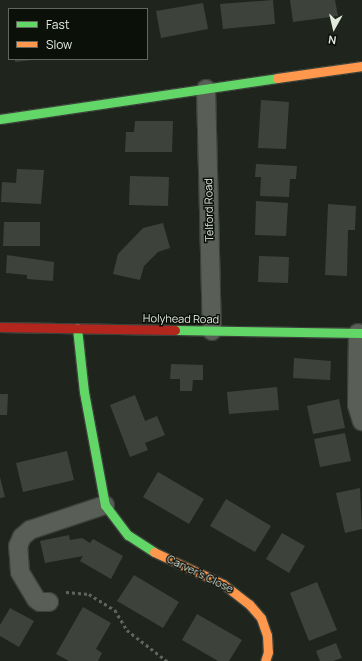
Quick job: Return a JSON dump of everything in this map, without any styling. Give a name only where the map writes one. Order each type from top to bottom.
[{"type":"street","points":[[0,119],[362,66]]},
{"type":"street","name":"Telford Road","points":[[206,89],[212,331]]},
{"type":"street","name":"Holyhead Road","points":[[0,327],[360,333]]},
{"type":"street","name":"Carver's Close","points":[[77,328],[84,392],[105,505],[128,535],[146,548],[223,584],[249,604],[260,618],[267,635],[268,652],[265,661]]},
{"type":"street","points":[[360,333],[357,406],[362,422]]},
{"type":"street","points":[[49,602],[40,602],[36,599],[20,572],[18,546],[22,537],[30,530],[105,505]]},
{"type":"path","points":[[49,602],[67,592],[89,594],[115,610],[127,630],[166,661]]},
{"type":"building","points":[[273,0],[275,24],[223,29],[220,4]]},
{"type":"building","points":[[290,0],[335,0],[338,16],[293,22]]},
{"type":"building","points":[[203,3],[208,29],[161,38],[156,11]]},
{"type":"building","points":[[15,60],[33,60],[15,62]]},
{"type":"building","points":[[261,100],[289,102],[286,149],[258,148]]},
{"type":"building","points":[[135,121],[173,121],[172,152],[125,152],[126,132],[134,132]]},
{"type":"building","points":[[256,164],[297,166],[296,179],[290,179],[289,197],[260,196],[261,177],[255,177]]},
{"type":"building","points":[[17,169],[44,170],[41,204],[1,202],[2,182],[16,183]]},
{"type":"building","points":[[130,176],[169,177],[168,206],[129,205]]},
{"type":"building","points":[[256,201],[288,203],[286,236],[255,235]]},
{"type":"building","points":[[328,204],[356,206],[355,230],[348,230],[347,276],[325,275]]},
{"type":"building","points":[[4,222],[40,222],[40,246],[3,246]]},
{"type":"building","points":[[163,223],[170,248],[158,252],[144,266],[140,280],[113,274],[118,254],[143,228]]},
{"type":"building","points":[[7,255],[54,262],[53,281],[27,279],[27,275],[6,273]]},
{"type":"building","points":[[259,256],[289,257],[288,283],[258,282]]},
{"type":"building","points":[[294,358],[331,361],[330,380],[293,378]]},
{"type":"building","points":[[171,364],[203,365],[203,380],[193,380],[192,391],[180,391],[180,379],[170,379]]},
{"type":"building","points":[[277,387],[279,410],[229,414],[227,392]]},
{"type":"building","points":[[0,394],[8,394],[7,415],[0,415]]},
{"type":"building","points":[[135,395],[145,421],[157,416],[165,435],[145,443],[148,450],[130,457],[110,405]]},
{"type":"building","points":[[339,399],[345,428],[313,434],[307,406]]},
{"type":"building","points":[[345,433],[351,461],[320,467],[314,439]]},
{"type":"building","points":[[67,451],[74,480],[23,492],[16,463]]},
{"type":"building","points":[[158,472],[204,499],[189,524],[143,497]]},
{"type":"building","points":[[0,477],[5,497],[0,498]]},
{"type":"building","points":[[360,488],[362,529],[345,533],[336,493]]},
{"type":"building","points":[[226,499],[271,526],[255,552],[210,526]]},
{"type":"building","points":[[282,533],[305,546],[289,573],[266,559]]},
{"type":"building","points":[[69,535],[70,540],[82,538],[90,543],[93,539],[123,556],[111,579],[80,561],[83,556],[45,563],[40,541]]},
{"type":"building","points":[[134,575],[179,602],[163,628],[117,601]]},
{"type":"building","points":[[317,582],[337,630],[309,641],[290,593]]},
{"type":"building","points":[[83,607],[111,623],[96,649],[102,653],[98,661],[69,661],[56,654]]},
{"type":"building","points":[[10,608],[34,621],[19,647],[0,636],[0,625]]},
{"type":"building","points":[[197,614],[242,640],[229,661],[218,661],[182,640]]},
{"type":"building","points":[[336,643],[342,658],[333,661],[320,661],[316,651]]},
{"type":"traffic: fast","points":[[0,119],[277,78]]},
{"type":"traffic: fast","points":[[77,328],[84,392],[105,505],[128,535],[154,552]]},
{"type":"traffic: fast","points":[[175,330],[362,333]]},
{"type":"traffic: slow","points":[[277,78],[362,66]]},
{"type":"traffic: slow","points":[[154,552],[223,584],[249,604],[261,618],[267,635],[268,652],[265,661]]},
{"type":"traffic: jam","points":[[0,327],[175,330]]}]
